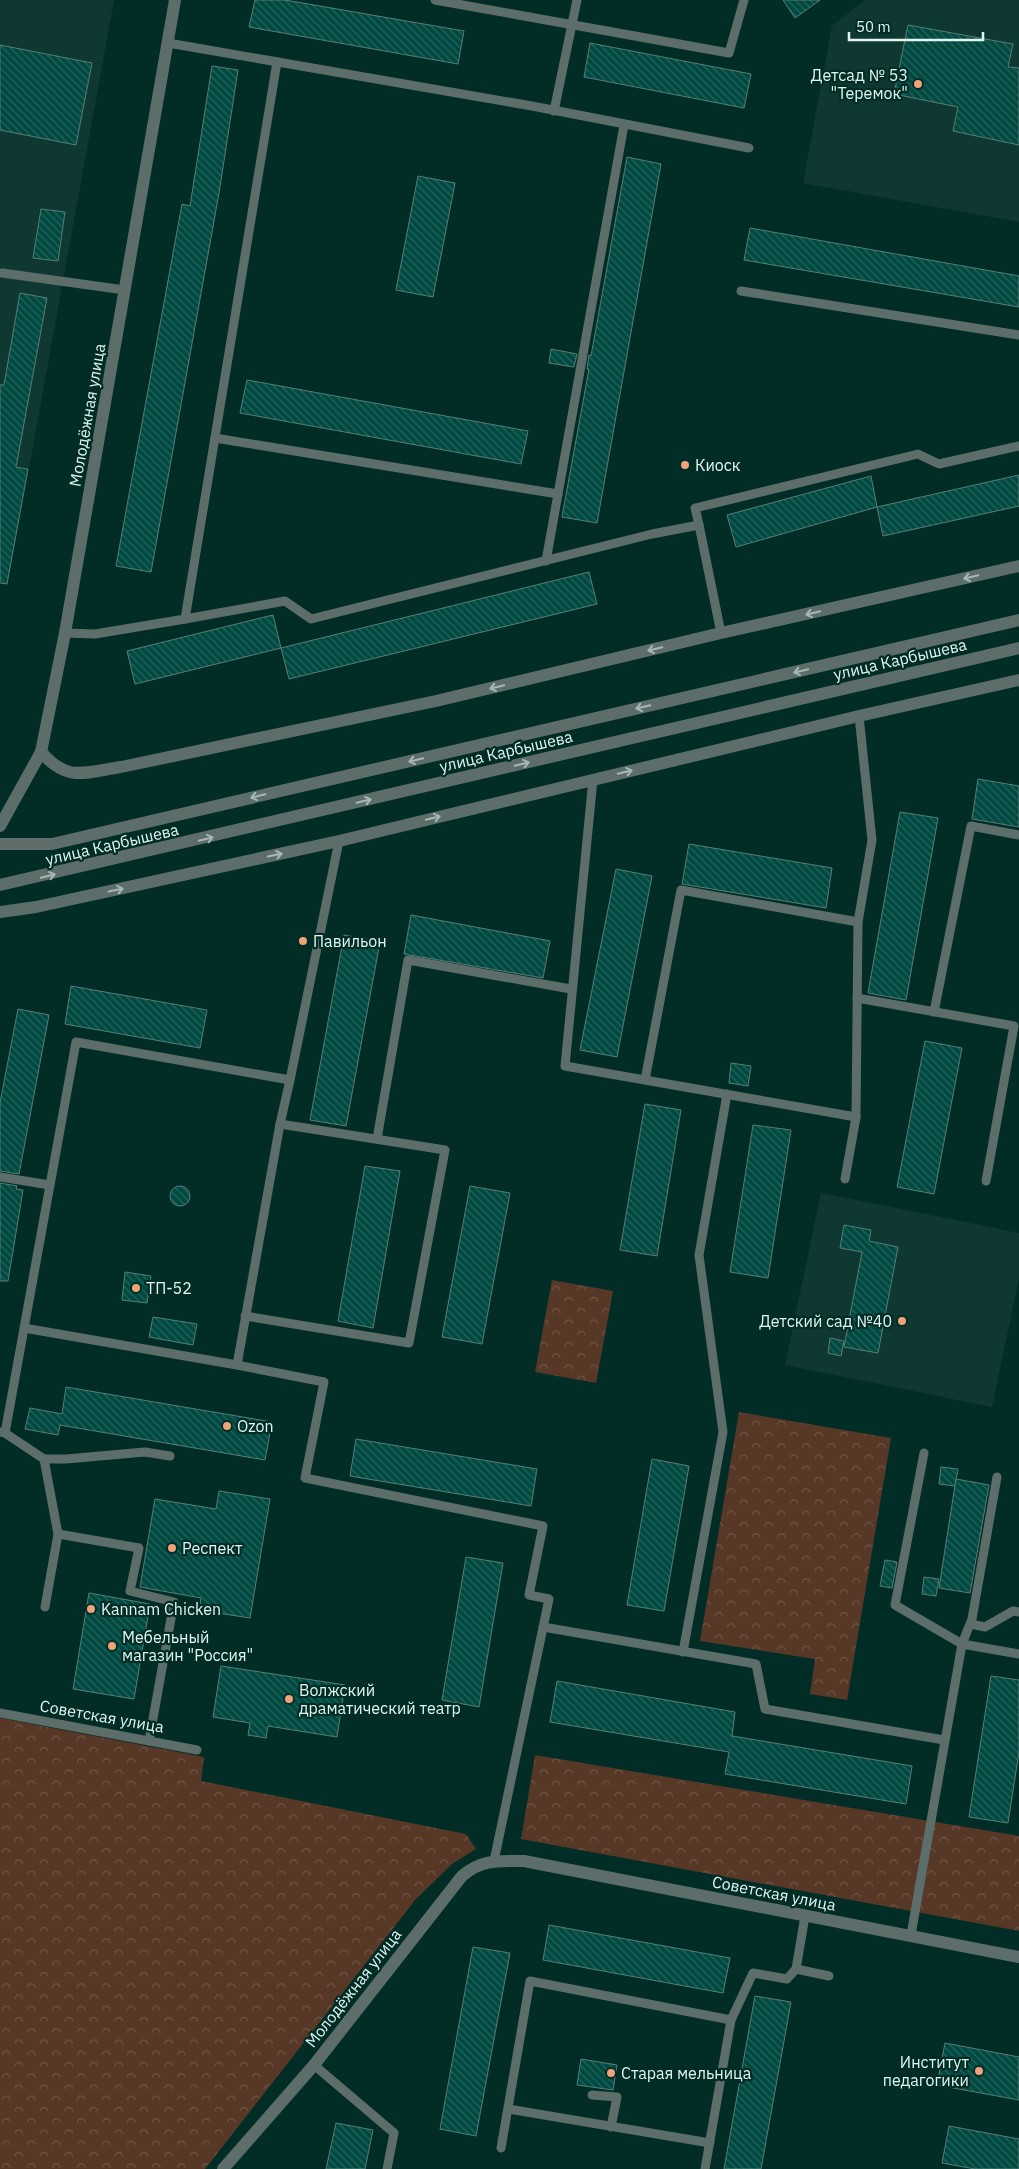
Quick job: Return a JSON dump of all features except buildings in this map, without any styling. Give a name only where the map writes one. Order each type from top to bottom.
[{"type":"street","name":"Молодёжная улица","points":[[0,826],[41,752],[65,633],[175,0]]},
{"type":"street","points":[[41,752],[52,765],[70,774],[121,767],[436,701],[721,633],[1019,566]]},
{"type":"street","name":"улица Карбышева","points":[[0,844],[52,844],[1019,620]]},
{"type":"street","name":"улица Карбышева","points":[[0,885],[44,877],[1019,648]]},
{"type":"street","points":[[0,912],[36,907],[339,841],[592,779],[1019,680]]},
{"type":"street","name":"Молодёжная улица","points":[[224,2169],[314,2064],[462,1876],[474,1866],[494,1861],[524,1861]]},
{"type":"street","name":"Советская улица","points":[[524,1861],[1019,1957]]},
{"type":"lane","points":[[435,0],[573,23],[729,53],[744,0]]},
{"type":"lane","points":[[554,111],[577,0]]},
{"type":"lane","points":[[168,43],[554,111],[749,148]]},
{"type":"lane","points":[[184,619],[278,62]]},
{"type":"lane","points":[[546,560],[624,125]]},
{"type":"lane","points":[[2,273],[125,290]]},
{"type":"lane","points":[[741,291],[1019,336]]},
{"type":"lane","points":[[215,438],[558,494]]},
{"type":"lane","points":[[721,633],[696,508],[918,454],[939,464],[1019,446]]},
{"type":"lane","points":[[65,633],[95,634],[284,601],[311,619],[652,534],[699,525]]},
{"type":"lane","points":[[845,1179],[856,1117],[858,922],[872,840],[859,716]]},
{"type":"lane","points":[[592,779],[565,1066],[856,1117]]},
{"type":"lane","points":[[934,1012],[971,826],[1019,835]]},
{"type":"lane","points":[[237,1365],[280,1124],[339,841]]},
{"type":"lane","points":[[645,1080],[681,890],[858,922]]},
{"type":"lane","points":[[377,1139],[408,960],[571,989]]},
{"type":"lane","points":[[857,998],[1014,1026],[986,1181]]},
{"type":"lane","points":[[170,1456],[145,1452],[66,1460],[44,1459],[2,1433],[24,1328],[76,1042],[290,1080]]},
{"type":"lane","points":[[683,1652],[723,1432],[699,1255],[727,1094]]},
{"type":"lane","points":[[245,1316],[409,1343],[445,1150],[280,1124]]},
{"type":"lane","points":[[0,1177],[50,1185]]},
{"type":"lane","points":[[24,1328],[324,1382],[305,1478],[543,1526],[529,1594],[549,1598],[494,1861]]},
{"type":"lane","points":[[924,1453],[895,1605],[962,1644],[1019,1654]]},
{"type":"lane","points":[[44,1459],[58,1534],[45,1607]]},
{"type":"lane","points":[[911,1935],[962,1644],[971,1624],[997,1477]]},
{"type":"lane","points":[[58,1534],[139,1548],[130,1591],[174,1602],[149,1741]]},
{"type":"lane","points":[[971,1624],[985,1627],[1013,1611],[1019,1612]]},
{"type":"lane","points":[[543,1627],[756,1664],[765,1709],[944,1740]]},
{"type":"lane","name":"Советская улица","points":[[0,1713],[197,1750]]},
{"type":"lane","points":[[705,2169],[731,2020],[753,1973],[787,1979],[796,1969],[805,1916]]},
{"type":"lane","points":[[796,1969],[829,1976]]},
{"type":"lane","points":[[501,2148],[530,1981],[731,2020]]},
{"type":"lane","points":[[314,2064],[394,2133],[387,2169]]},
{"type":"lane","points":[[592,2095],[617,2097],[611,2127]]},
{"type":"lane","points":[[508,2108],[710,2143]]},
{"type":"shaded area","points":[[0,0],[114,0],[29,468],[0,463]]},
{"type":"shaded area","points":[[865,0],[1019,0],[1019,222],[803,183],[832,26]]},
{"type":"shaded area","name":"Детский сад №40","points":[[821,1193],[1019,1233],[1019,1278],[992,1407],[785,1365]]},
{"type":"green space","points":[[552,1280],[613,1291],[596,1383],[535,1372]]},
{"type":"green space","points":[[739,1412],[891,1438],[847,1700],[810,1694],[815,1659],[700,1641]]},
{"type":"green space","points":[[0,1718],[204,1757],[201,1781],[466,1834],[476,1849],[452,1864],[416,1899],[205,2169],[0,2169]]},
{"type":"green space","points":[[535,1755],[1019,1836],[1019,1931],[521,1839]]},
{"type":"place","name":"Детсад № 53 \"Теремок\"","points":[[918,84]]},
{"type":"place","name":"Киоск","points":[[685,465]]},
{"type":"place","name":"Павильон","points":[[303,941]]},
{"type":"place","name":"ТП-52","points":[[136,1288]]},
{"type":"place","name":"Детский сад №40","points":[[902,1321]]},
{"type":"place","name":"Ozon","points":[[227,1426]]},
{"type":"place","name":"Респект","points":[[172,1548]]},
{"type":"place","name":"Kannam Chicken","points":[[91,1609]]},
{"type":"place","name":"Мебельный магазин \"Россия\"","points":[[112,1646]]},
{"type":"place","name":"Волжский драматический театр","points":[[289,1699]]},
{"type":"place","name":"Институт педагогики","points":[[979,2071]]},
{"type":"place","name":"Старая мельница","points":[[611,2073]]}]
